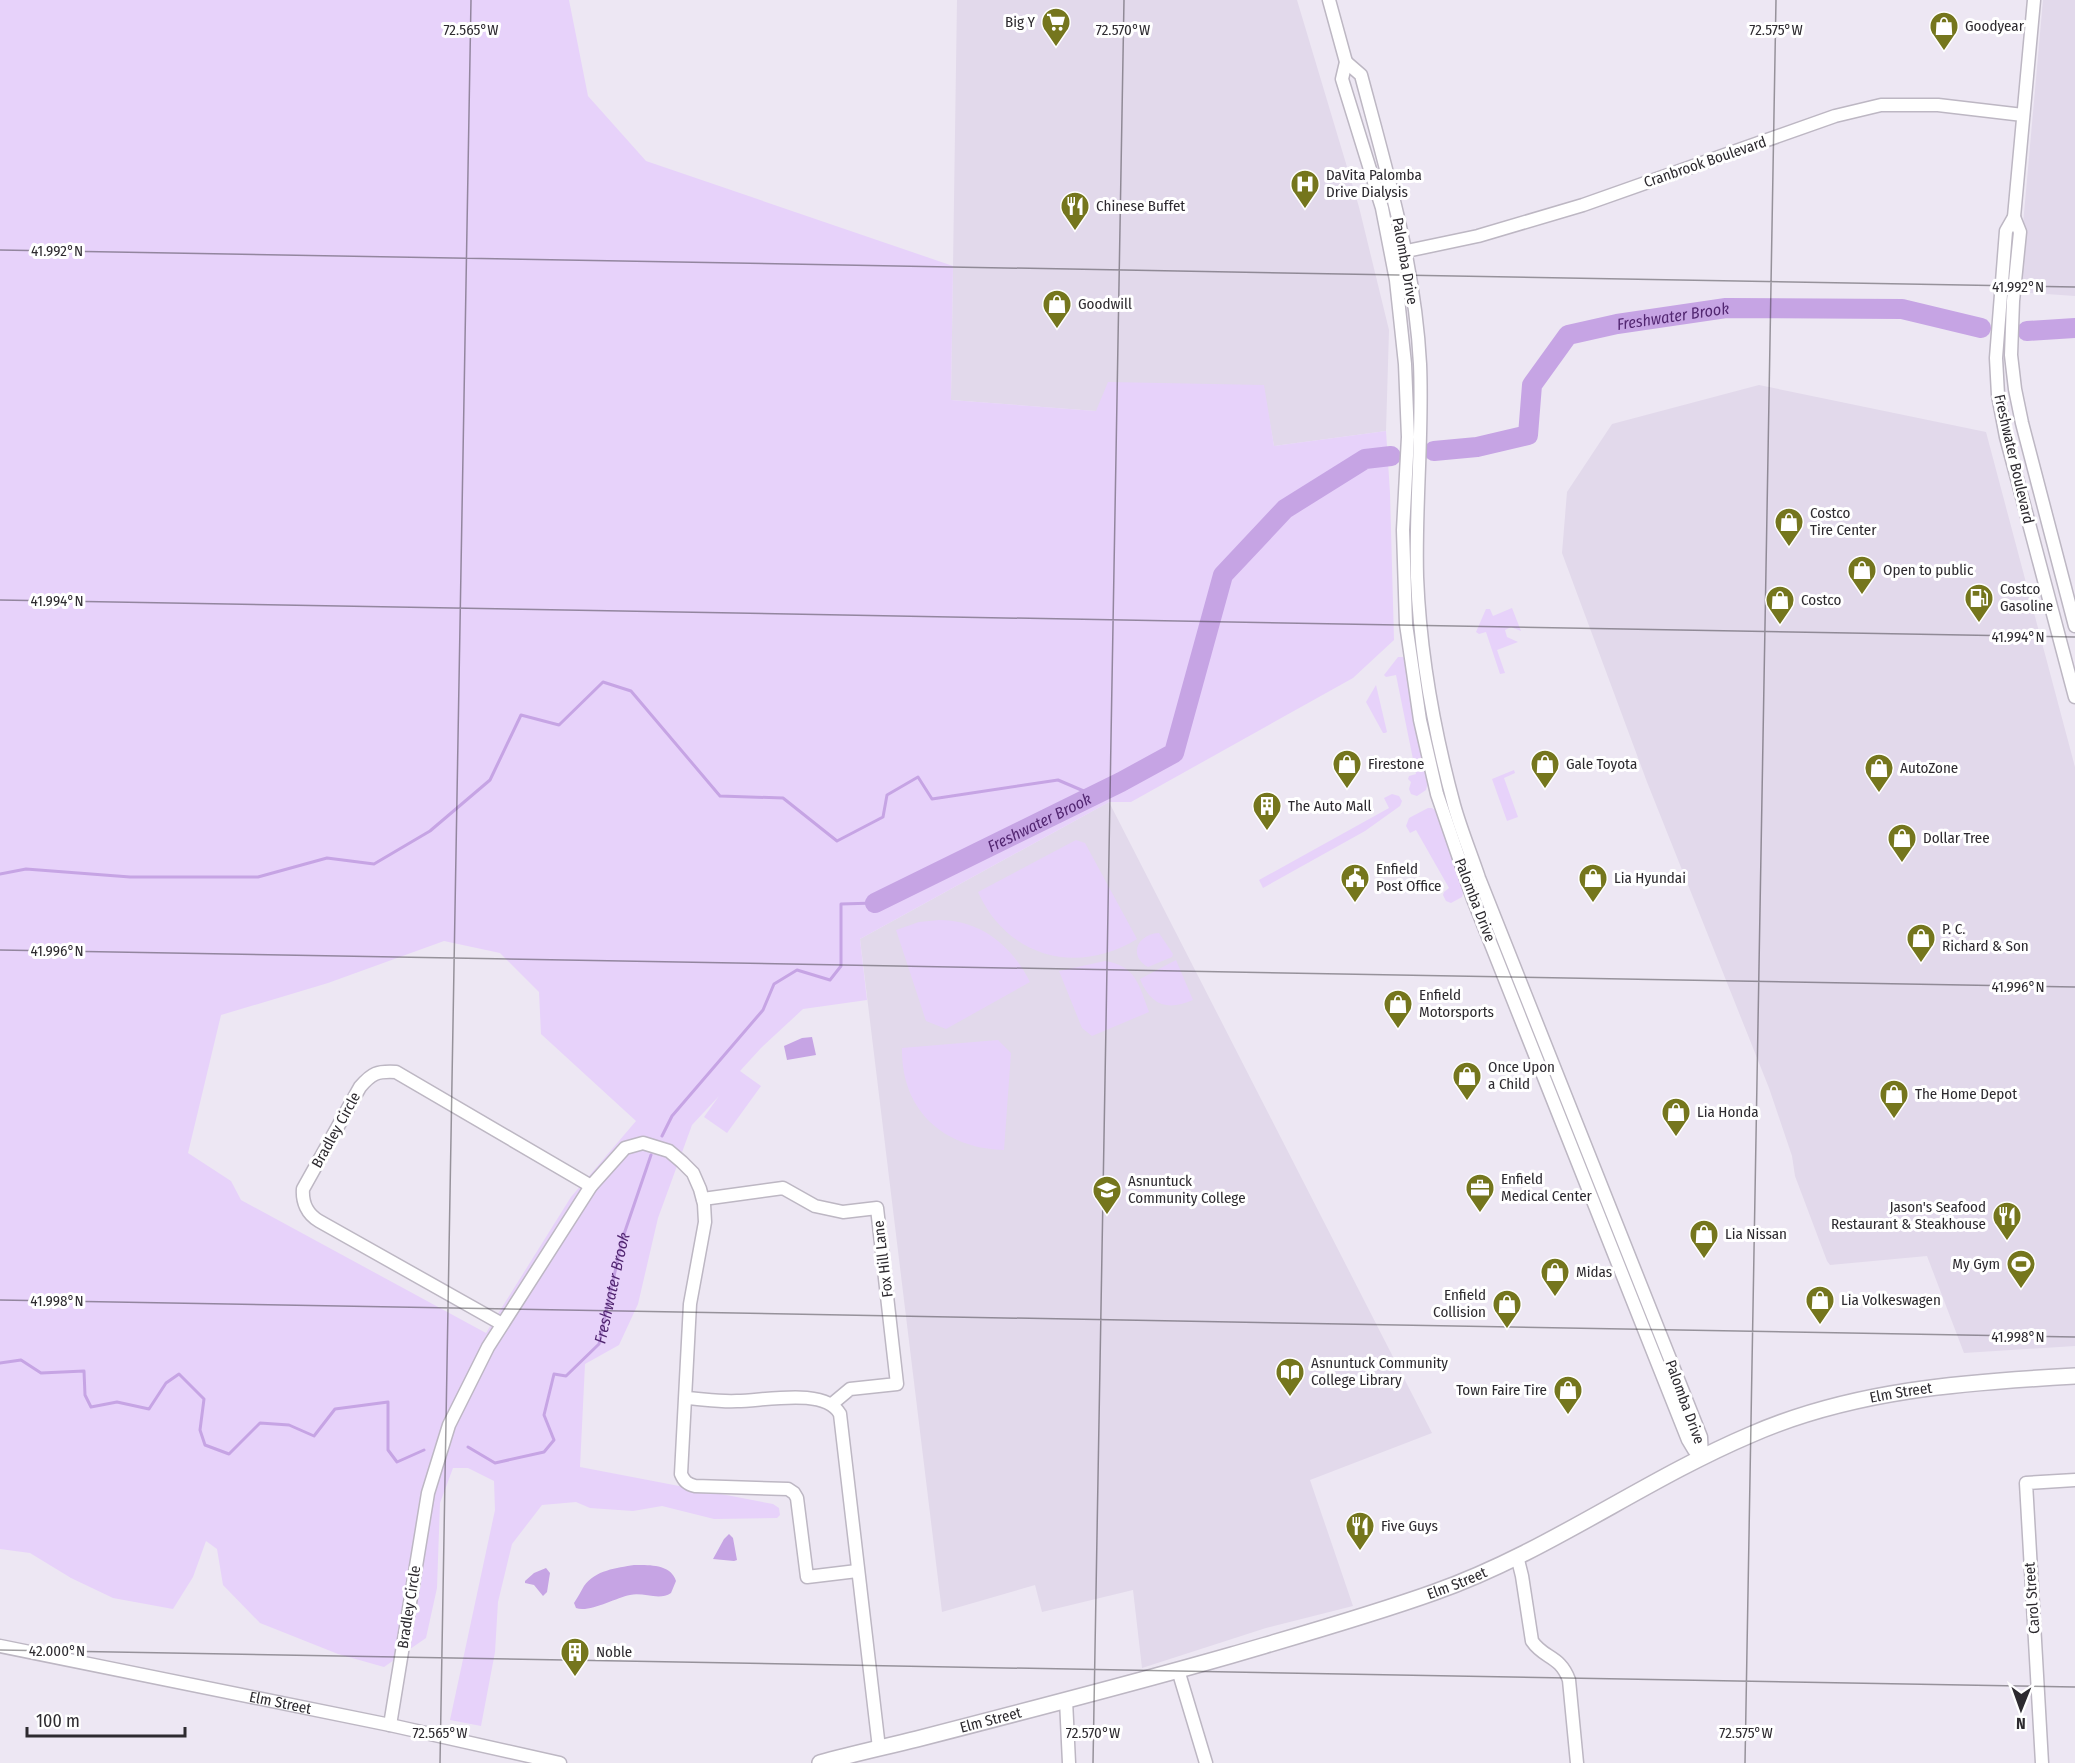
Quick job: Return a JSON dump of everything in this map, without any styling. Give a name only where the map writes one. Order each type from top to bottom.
[{"type":"main road","name":"Elm Street","points":[[827,1762],[1178,1670],[1374,1613],[1468,1580],[1702,1458],[1771,1426],[1847,1403],[1928,1388],[2075,1376]]},
{"type":"street","name":"Palomba Drive","points":[[1329,0],[1346,62],[1342,79],[1382,208],[1398,292],[1405,364],[1413,400],[1418,578],[1422,635],[1432,709],[1450,789],[1479,878],[1701,1437],[1702,1458]]},
{"type":"street","name":"Freshwater Boulevard","points":[[2034,0],[2014,217],[2006,231],[1996,358],[1998,395],[2006,436],[2075,697]]},
{"type":"street","name":"Palomba Drive","points":[[1346,62],[1361,75],[1395,207],[1411,285],[1420,363],[1408,437],[1403,530],[1405,596],[1408,637],[1420,720],[1437,794],[1473,899],[1688,1440],[1702,1458]]},
{"type":"street","name":"Cranbrook Boulevard","points":[[1390,254],[1478,236],[1584,205],[1835,116],[1881,105],[1938,105],[2023,115]]},
{"type":"street","name":"Freshwater Boulevard","points":[[2014,217],[2020,232],[2011,355],[2014,377],[2022,423],[2075,626]]},
{"type":"street","points":[[2034,545],[2052,541]]},
{"type":"street","points":[[1408,637],[1422,635]]},
{"type":"street","points":[[1437,794],[1450,789]]},
{"type":"street","points":[[1516,1004],[1524,989]]},
{"type":"street","name":"Bradley Circle","points":[[502,1324],[313,1218],[308,1211],[302,1199],[303,1188],[360,1088],[370,1076],[382,1071],[396,1072],[591,1186]]},
{"type":"street","name":"Bradley Circle","points":[[390,1725],[428,1493],[449,1425],[488,1347],[591,1186],[625,1148],[643,1143],[669,1151],[693,1173],[703,1199]]},
{"type":"street","name":"Fox Hill Lane","points":[[703,1199],[783,1188],[815,1206],[843,1212],[877,1208],[897,1384],[850,1389],[832,1404]]},
{"type":"street","points":[[703,1199],[705,1222],[690,1304],[681,1474],[688,1484],[695,1486],[788,1489],[797,1498],[807,1577],[857,1571]]},
{"type":"street","points":[[686,1398],[737,1402],[804,1398],[832,1404],[840,1414],[879,1748]]},
{"type":"street","name":"Carol Street","points":[[2042,1763],[2026,1483],[2075,1480]]},
{"type":"street","points":[[1516,1556],[1522,1576],[1532,1641],[1537,1648],[1554,1658],[1565,1669],[1569,1680],[1577,1763]]},
{"type":"street","name":"Elm Street","points":[[0,1646],[390,1725],[560,1763]]},
{"type":"street","points":[[1178,1670],[1206,1763]]},
{"type":"street","points":[[1066,1700],[1069,1763]]},
{"type":"shaded area","points":[[0,0],[569,0],[588,96],[646,161],[953,266],[951,400],[1096,411],[1108,382],[1264,385],[1274,446],[1386,431],[1394,640],[1353,678],[1131,802],[1109,802],[860,939],[867,1000],[803,1009],[740,1071],[761,1086],[727,1133],[704,1117],[719,1096],[692,1125],[658,1218],[638,1304],[619,1345],[585,1364],[580,1467],[773,1504],[779,1508],[780,1515],[777,1518],[714,1519],[662,1506],[633,1511],[590,1508],[576,1502],[542,1505],[512,1544],[498,1602],[495,1652],[481,1726],[450,1720],[495,1510],[494,1481],[468,1468],[453,1468],[440,1503],[437,1588],[426,1638],[384,1667],[338,1654],[260,1623],[223,1585],[217,1549],[206,1541],[193,1577],[173,1609],[113,1598],[71,1578],[30,1553],[0,1549]],"holes":[[[444,941],[500,953],[539,992],[541,1034],[636,1121],[571,1197],[486,1333],[241,1200],[231,1181],[188,1153],[221,1015],[328,983]]]},
{"type":"shaded area","points":[[957,0],[1297,0],[1359,207],[1389,330],[1386,431],[1274,446],[1263,385],[1096,411],[951,400]]},
{"type":"shaded area","points":[[2043,0],[2075,0],[2075,296],[2017,292]]},
{"type":"shaded area","points":[[1759,385],[1986,432],[2075,767],[2075,1346],[1964,1353],[1927,1256],[1830,1265],[1827,1261],[1795,1176],[1792,1156],[1769,1088],[1647,782],[1562,553],[1567,492],[1612,424]]},
{"type":"shaded area","points":[[1512,608],[1521,631],[1511,627],[1505,630],[1507,637],[1518,642],[1497,650],[1505,673],[1500,674],[1486,632],[1479,634],[1476,632],[1486,609],[1490,609],[1493,616]]},
{"type":"shaded area","points":[[1398,657],[1403,657],[1406,662],[1428,782],[1426,790],[1417,796],[1411,794],[1409,789],[1411,782],[1408,779],[1409,776],[1416,774],[1396,675],[1386,677],[1384,675]]},
{"type":"shaded area","points":[[1376,685],[1387,732],[1385,733],[1366,702]]},
{"type":"shaded area","points":[[1514,770],[1515,773],[1504,778],[1518,817],[1507,821],[1492,779]]},
{"type":"shaded area","points":[[1392,794],[1399,796],[1402,801],[1400,806],[1365,831],[1263,888],[1259,880],[1389,808],[1384,798]]},
{"type":"shaded area","name":"Asnuntuck Community College","points":[[1109,802],[1432,1433],[1310,1480],[1353,1606],[1266,1628],[1142,1668],[1133,1590],[1042,1612],[1035,1585],[942,1612],[860,939]]},
{"type":"shaded area","points":[[1428,808],[1436,811],[1464,890],[1462,897],[1451,903],[1446,901],[1443,895],[1449,888],[1416,830],[1410,833],[1406,826],[1409,818]]},
{"type":"shaded area","points":[[1076,840],[1085,843],[1137,939],[1114,950],[1091,956],[1068,958],[1046,954],[1025,945],[1007,932],[991,914],[978,892]]},
{"type":"shaded area","points":[[939,920],[968,925],[994,938],[1014,957],[1030,982],[946,1029],[926,1021],[896,930],[919,922]]},
{"type":"shaded area","points":[[1159,933],[1173,954],[1172,957],[1148,967],[1138,957],[1138,946],[1145,937]]},
{"type":"shaded area","points":[[1176,960],[1193,1000],[1176,1005],[1161,1004],[1149,995],[1140,979]]},
{"type":"shaded area","points":[[1105,961],[1124,967],[1130,972],[1139,985],[1149,1012],[1092,1036],[1082,1028],[1059,971]]},
{"type":"shaded area","points":[[812,1037],[816,1055],[787,1060],[784,1046],[802,1038]]},
{"type":"shaded area","points":[[998,1040],[1011,1053],[1004,1150],[982,1148],[962,1142],[930,1122],[918,1107],[909,1090],[902,1048]]},
{"type":"shaded area","points":[[729,1534],[733,1538],[737,1560],[713,1559],[724,1539]]},
{"type":"shaded area","points":[[634,1565],[659,1567],[669,1571],[676,1581],[671,1593],[662,1596],[630,1595],[595,1607],[576,1608],[574,1603],[584,1586],[594,1576]]},
{"type":"shaded area","points":[[546,1568],[550,1573],[547,1592],[543,1596],[534,1585],[525,1583],[525,1581],[534,1573]]},
{"type":"waterway","name":"Freshwater Brook","points":[[1434,451],[1477,447],[1528,435],[1532,385],[1568,335],[1617,324],[1726,308],[1902,309],[1981,328]]},
{"type":"waterway","name":"Freshwater Brook","points":[[2027,331],[2075,328]]},
{"type":"waterway","name":"Freshwater Brook","points":[[875,903],[1121,782],[1174,753],[1223,575],[1285,509],[1365,459],[1391,456]]},
{"type":"waterway","points":[[0,874],[26,869],[130,877],[258,877],[327,858],[374,864],[430,831],[490,780],[521,715],[559,725],[603,682],[631,691],[720,796],[783,798],[837,841],[883,817],[887,795],[918,777],[932,799],[1058,780],[1093,795]]},
{"type":"waterway","name":"Freshwater Brook","points":[[662,1136],[672,1116],[763,1010],[774,984],[797,970],[830,980],[841,966],[841,904],[875,903]]},
{"type":"waterway","name":"Freshwater Brook","points":[[468,1447],[495,1463],[544,1452],[554,1440],[544,1415],[554,1374],[566,1376],[599,1344],[622,1240],[651,1155]]},
{"type":"waterway","name":"Freshwater Brook","points":[[0,1363],[21,1360],[41,1373],[84,1371],[85,1395],[91,1407],[117,1402],[149,1409],[166,1383],[179,1374],[204,1399],[200,1430],[205,1445],[229,1454],[260,1423],[289,1425],[314,1436],[335,1409],[388,1402],[388,1450],[397,1462],[424,1450]]},
{"type":"place","name":"Big Y","points":[[1056,48]]},
{"type":"place","name":"Goodyear","points":[[1944,52]]},
{"type":"place","name":"DaVita Palomba Drive Dialysis","points":[[1305,210]]},
{"type":"place","name":"Chinese Buffet","points":[[1075,232]]},
{"type":"place","name":"Goodwill","points":[[1057,330]]},
{"type":"place","name":"Costco Tire Center","points":[[1789,548]]},
{"type":"place","name":"Open to public","points":[[1862,596]]},
{"type":"place","name":"Costco Gasoline","points":[[1979,624]]},
{"type":"place","name":"Costco","points":[[1780,626]]},
{"type":"place","name":"Firestone","points":[[1347,790]]},
{"type":"place","name":"Gale Toyota","points":[[1545,790]]},
{"type":"place","name":"AutoZone","points":[[1879,794]]},
{"type":"place","name":"The Auto Mall","points":[[1267,832]]},
{"type":"place","name":"Dollar Tree","points":[[1902,864]]},
{"type":"place","name":"Enfield Post Office","points":[[1355,904]]},
{"type":"place","name":"Lia Hyundai","points":[[1593,904]]},
{"type":"place","name":"P. C. Richard & Son","points":[[1921,964]]},
{"type":"place","name":"Enfield Motorsports","points":[[1398,1030]]},
{"type":"place","name":"Once Upon a Child","points":[[1467,1102]]},
{"type":"place","name":"The Home Depot","points":[[1894,1120]]},
{"type":"place","name":"Lia Honda","points":[[1676,1138]]},
{"type":"place","name":"Enfield Medical Center","points":[[1480,1214]]},
{"type":"place","name":"Asnuntuck Community College","points":[[1107,1216]]},
{"type":"place","name":"Jason's Seafood Restaurant & Steakhouse","points":[[2007,1242]]},
{"type":"place","name":"Lia Nissan","points":[[1704,1260]]},
{"type":"place","name":"My Gym","points":[[2021,1290]]},
{"type":"place","name":"Midas","points":[[1555,1298]]},
{"type":"place","name":"Lia Volkeswagen","points":[[1820,1326]]},
{"type":"place","name":"Enfield Collision","points":[[1507,1330]]},
{"type":"place","name":"Asnuntuck Community College Library","points":[[1290,1398]]},
{"type":"place","name":"Town Faire Tire","points":[[1568,1416]]},
{"type":"place","name":"Five Guys","points":[[1360,1552]]},
{"type":"place","name":"Noble","points":[[575,1678]]}]
